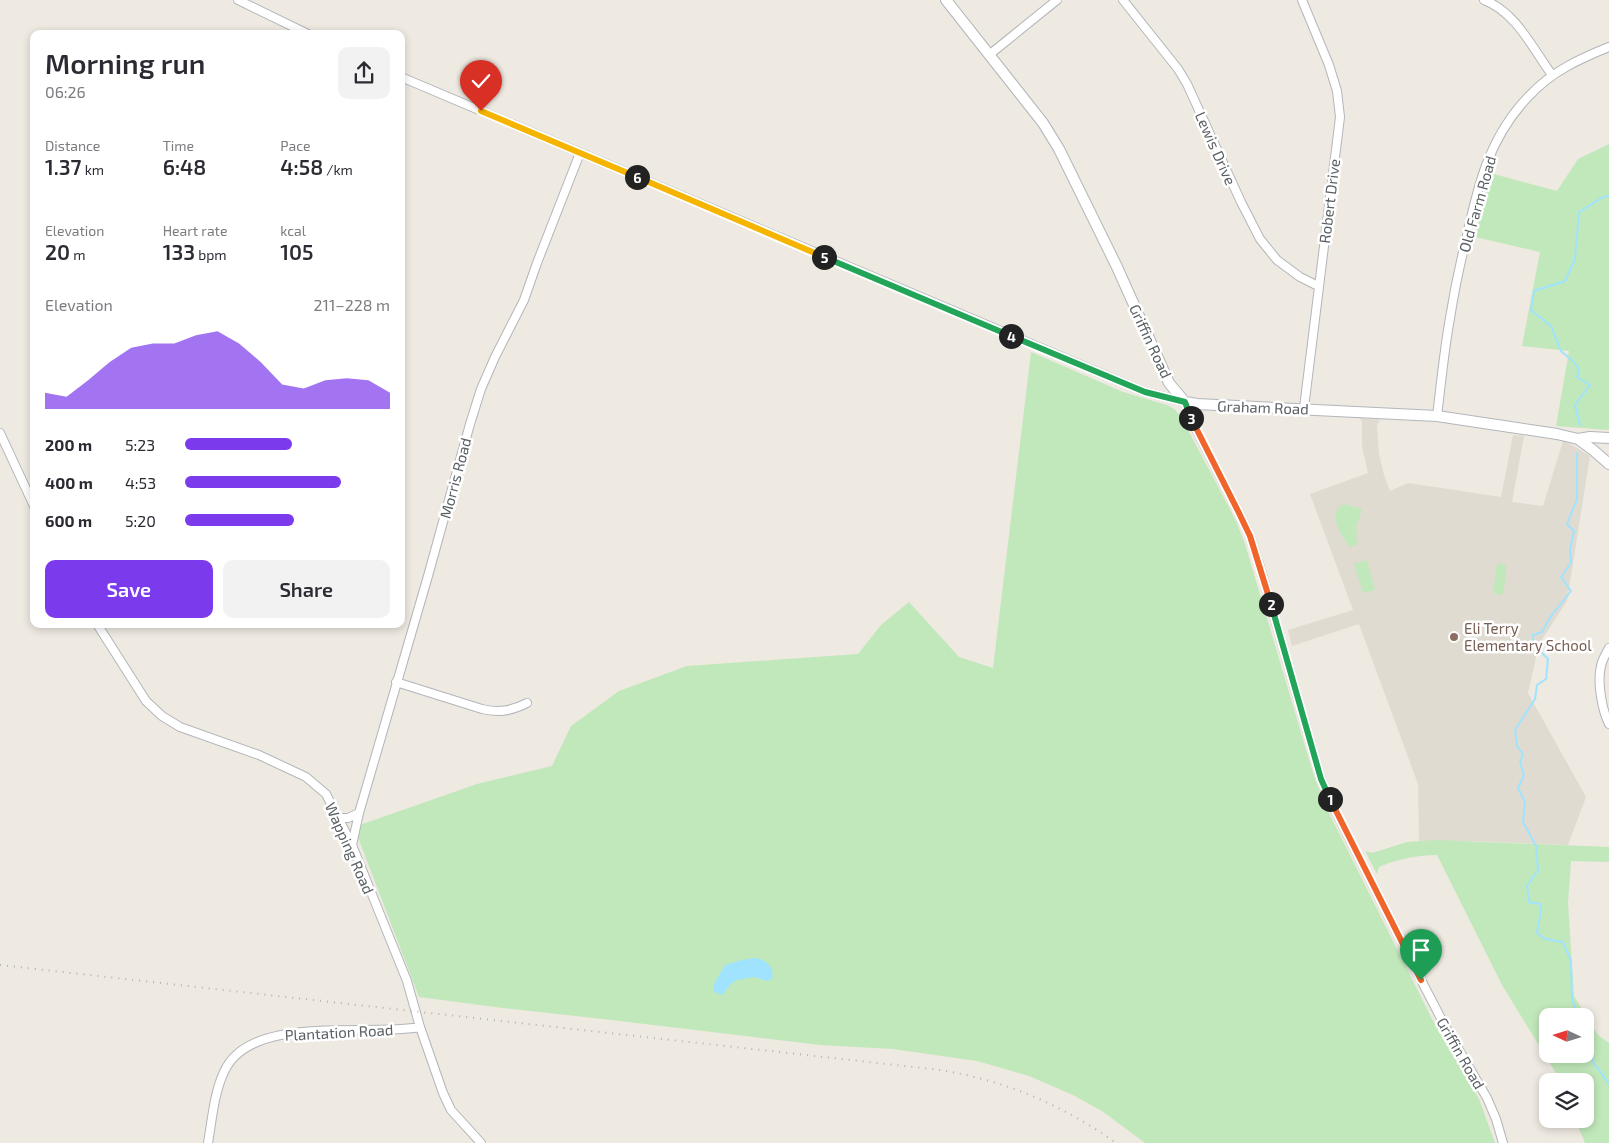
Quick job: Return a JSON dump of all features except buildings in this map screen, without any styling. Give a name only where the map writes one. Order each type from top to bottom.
[{"type":"street","points":[[238,0],[300,30]]},
{"type":"street","name":"Griffin Road","points":[[946,0],[1043,123],[1059,149],[1117,267],[1169,382],[1185,402],[1194,425],[1250,536],[1321,779],[1328,796],[1429,996],[1487,1098],[1503,1143]]},
{"type":"street","points":[[988,55],[1057,0]]},
{"type":"street","name":"Lewis Drive","points":[[1124,0],[1178,69],[1187,84],[1260,239],[1277,260],[1300,277],[1318,286]]},
{"type":"street","name":"Robert Drive","points":[[1302,0],[1329,65],[1337,90],[1340,117],[1304,408]]},
{"type":"street","points":[[1484,0],[1494,4],[1513,21],[1552,75]]},
{"type":"street","name":"Old Farm Road","points":[[1437,416],[1454,293],[1483,171],[1502,129],[1530,95],[1552,75],[1578,59],[1609,47]]},
{"type":"street","name":"Graham Road","points":[[405,79],[1145,392],[1197,404],[1437,416],[1557,434],[1578,439],[1609,464]]},
{"type":"street","name":"Morris Road","points":[[352,845],[359,813],[396,682],[481,390],[495,357],[524,300],[580,153]]},
{"type":"street","points":[[0,433],[30,497]]},
{"type":"street","points":[[1578,439],[1590,437],[1609,438]]},
{"type":"street","name":"Wapping Road","points":[[100,628],[146,701],[162,716],[180,727],[259,755],[306,777],[326,794],[352,845],[407,981],[442,1093],[451,1110],[481,1143]]},
{"type":"street","points":[[1609,648],[1601,664],[1600,676],[1603,707],[1609,724]]},
{"type":"street","points":[[396,682],[493,712],[514,710],[527,703]]},
{"type":"street","points":[[338,818],[348,818],[359,813]]},
{"type":"street","name":"Plantation Road","points":[[208,1143],[218,1090],[224,1072],[241,1049],[256,1041],[272,1036],[297,1032],[390,1030],[420,1027]]},
{"type":"shaded area","name":"Eli Terry Elementary School","points":[[1360,418],[1380,420],[1377,425],[1379,454],[1390,491],[1408,483],[1501,497],[1513,435],[1524,436],[1512,502],[1543,506],[1563,441],[1590,456],[1567,601],[1539,644],[1528,693],[1586,797],[1568,845],[1419,841],[1418,784],[1359,624],[1292,646],[1288,630],[1353,610],[1310,494],[1368,473],[1362,446],[1362,423]]},
{"type":"green space","points":[[1609,144],[1609,430],[1556,426],[1569,351],[1522,346],[1540,252],[1475,237],[1490,173],[1557,191],[1578,159]]},
{"type":"green space","points":[[1031,352],[1123,392],[1167,405],[1180,415],[1236,521],[1245,544],[1313,773],[1324,803],[1432,1019],[1479,1099],[1495,1143],[1145,1143],[1102,1111],[1073,1095],[1029,1076],[977,1061],[893,1049],[820,1045],[419,997],[354,827],[477,784],[552,766],[571,726],[619,691],[687,666],[858,654],[881,625],[909,602],[959,657],[993,668]]},
{"type":"green space","points":[[1344,504],[1362,509],[1356,527],[1358,544],[1350,547],[1339,531],[1336,518],[1336,512]]},
{"type":"green space","points":[[1367,560],[1375,590],[1363,593],[1354,564]]},
{"type":"green space","points":[[1497,563],[1506,565],[1506,579],[1502,595],[1493,593]]},
{"type":"green space","points":[[1436,840],[1609,847],[1609,862],[1571,861],[1568,903],[1574,996],[1581,1008],[1539,1008],[1539,1045],[1502,985],[1437,855],[1393,862],[1379,867],[1377,874],[1365,851],[1372,853],[1407,842]]},
{"type":"green space","points":[[1594,1028],[1598,1035],[1609,1043],[1609,1143],[1585,1143],[1579,1128],[1594,1128],[1594,1073],[1556,1073],[1550,1063],[1594,1063]]},
{"type":"water","points":[[755,958],[763,960],[769,965],[773,975],[772,979],[767,981],[754,977],[737,980],[722,995],[713,991],[714,984],[725,965]]},
{"type":"waterway","points":[[1580,425],[1575,405],[1590,385],[1577,377],[1579,370],[1573,361],[1561,351],[1551,326],[1531,310],[1534,291],[1565,281],[1575,259],[1579,212],[1603,197],[1609,196]]},
{"type":"waterway","points":[[1575,1008],[1572,999],[1571,961],[1563,942],[1545,939],[1537,933],[1541,909],[1540,904],[1529,902],[1527,886],[1538,870],[1536,846],[1523,822],[1525,802],[1518,788],[1524,775],[1520,762],[1523,754],[1517,746],[1515,730],[1535,699],[1537,685],[1546,679],[1548,659],[1533,644],[1533,635],[1542,632],[1551,616],[1571,591],[1561,577],[1571,563],[1570,549],[1574,531],[1567,524],[1577,499],[1577,453]]},
{"type":"waterway","points":[[1594,1063],[1609,1084]]},
{"type":"railway","points":[[0,965],[940,1070],[987,1080],[1032,1096],[1075,1117],[1116,1143]]},
{"type":"place","name":"Eli Terry Elementary School","points":[[1454,637]]},
{"type":"route","points":[[481,111],[1145,392],[1185,402],[1194,425],[1250,536],[1321,779],[1421,980]]}]
